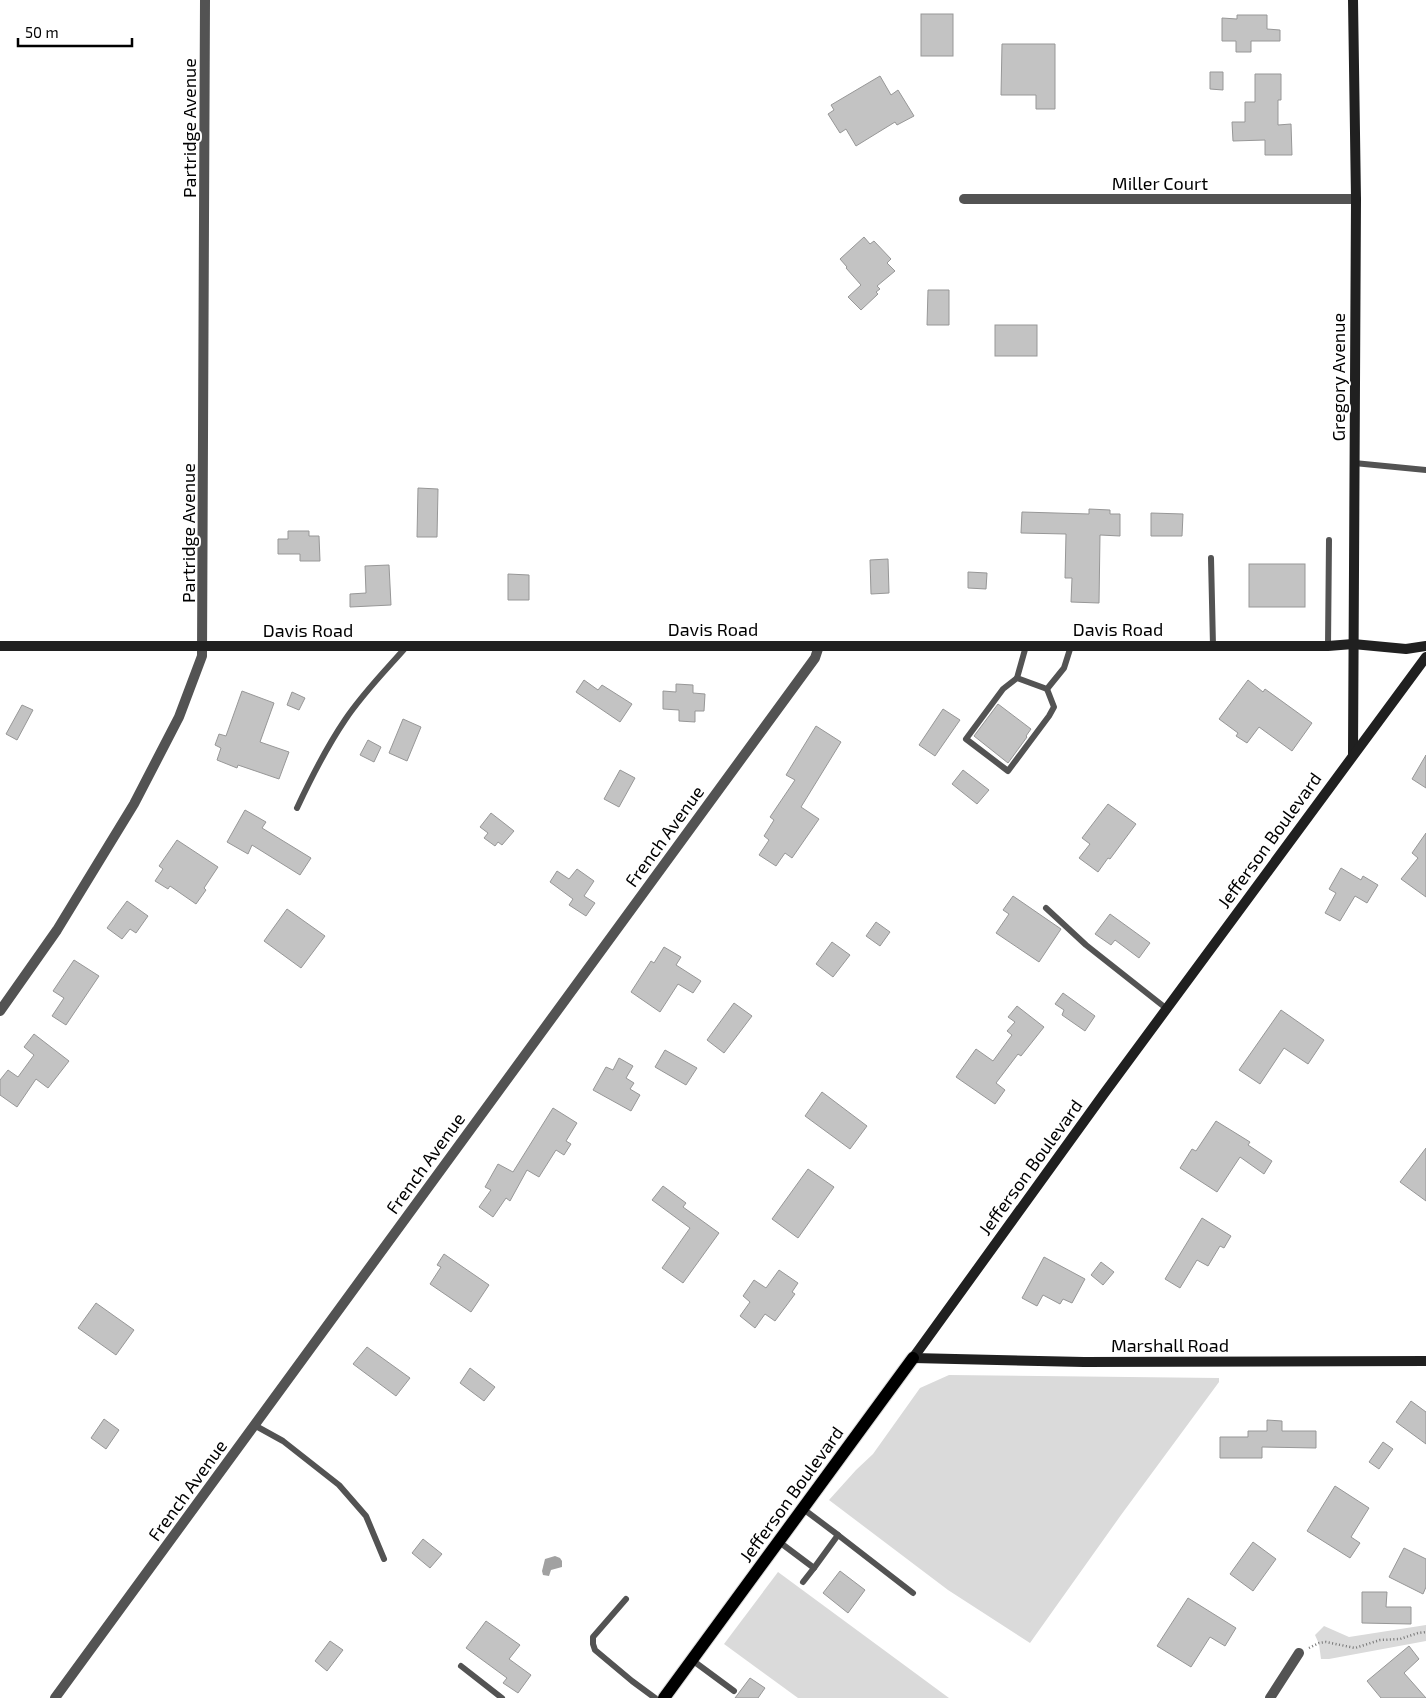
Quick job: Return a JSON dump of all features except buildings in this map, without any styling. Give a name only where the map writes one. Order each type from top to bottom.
[{"type":"main road","name":"Jefferson Boulevard","points":[[669,1696],[692,1660],[913,1358]]},
{"type":"street","name":"Partridge Avenue","points":[[0,1010],[57,930],[134,804],[179,717],[202,656],[204,646],[205,0]]},
{"type":"street","name":"Gregory Avenue","points":[[1353,0],[1356,199],[1353,755]]},
{"type":"street","name":"Miller Court","points":[[964,199],[1356,199]]},
{"type":"street","name":"Davis Road","points":[[0,646],[1328,646],[1353,644],[1406,649],[1426,646]]},
{"type":"street","name":"French Avenue","points":[[55,1698],[815,658],[819,646]]},
{"type":"street","name":"Jefferson Boulevard","points":[[913,1358],[1167,1008],[1426,657]]},
{"type":"street","name":"Marshall Road","points":[[913,1358],[1084,1362],[1426,1361]]},
{"type":"street","points":[[1270,1698],[1299,1653]]},
{"type":"lane","points":[[1354,464],[1426,470]]},
{"type":"lane","points":[[1328,646],[1329,540]]},
{"type":"lane","points":[[1211,558],[1214,646]]},
{"type":"lane","points":[[297,808],[317,766],[345,719],[373,683],[407,646]]},
{"type":"lane","points":[[1017,678],[1047,689],[1054,707],[1008,771],[966,739],[1003,689],[1017,678],[1026,646]]},
{"type":"lane","points":[[1047,689],[1064,668],[1071,646]]},
{"type":"lane","points":[[1046,908],[1086,945],[1167,1008]]},
{"type":"lane","points":[[254,1426],[283,1441],[339,1485],[366,1516],[384,1559]]},
{"type":"lane","points":[[802,1508],[913,1593]]},
{"type":"lane","points":[[803,1582],[838,1535]]},
{"type":"lane","points":[[778,1541],[814,1568]]},
{"type":"lane","points":[[626,1598],[593,1637],[593,1644],[595,1650],[624,1675],[656,1698]]},
{"type":"lane","points":[[692,1660],[734,1691]]},
{"type":"lane","points":[[461,1666],[502,1698]]},
{"type":"path","points":[[1299,1653],[1319,1643],[1334,1642],[1355,1648],[1380,1640],[1400,1639],[1426,1632]]},
{"type":"shaded area","points":[[949,1375],[1219,1378],[1219,1382],[1030,1643],[948,1590],[829,1500],[873,1454],[920,1388]]},
{"type":"shaded area","points":[[555,1556],[562,1561],[562,1567],[551,1570],[549,1576],[543,1575],[545,1559]]},
{"type":"shaded area","points":[[778,1572],[949,1698],[798,1698],[724,1644]]},
{"type":"shaded area","points":[[1426,1625],[1426,1641],[1329,1659],[1321,1659],[1319,1644],[1315,1635],[1324,1626],[1349,1637]]}]
